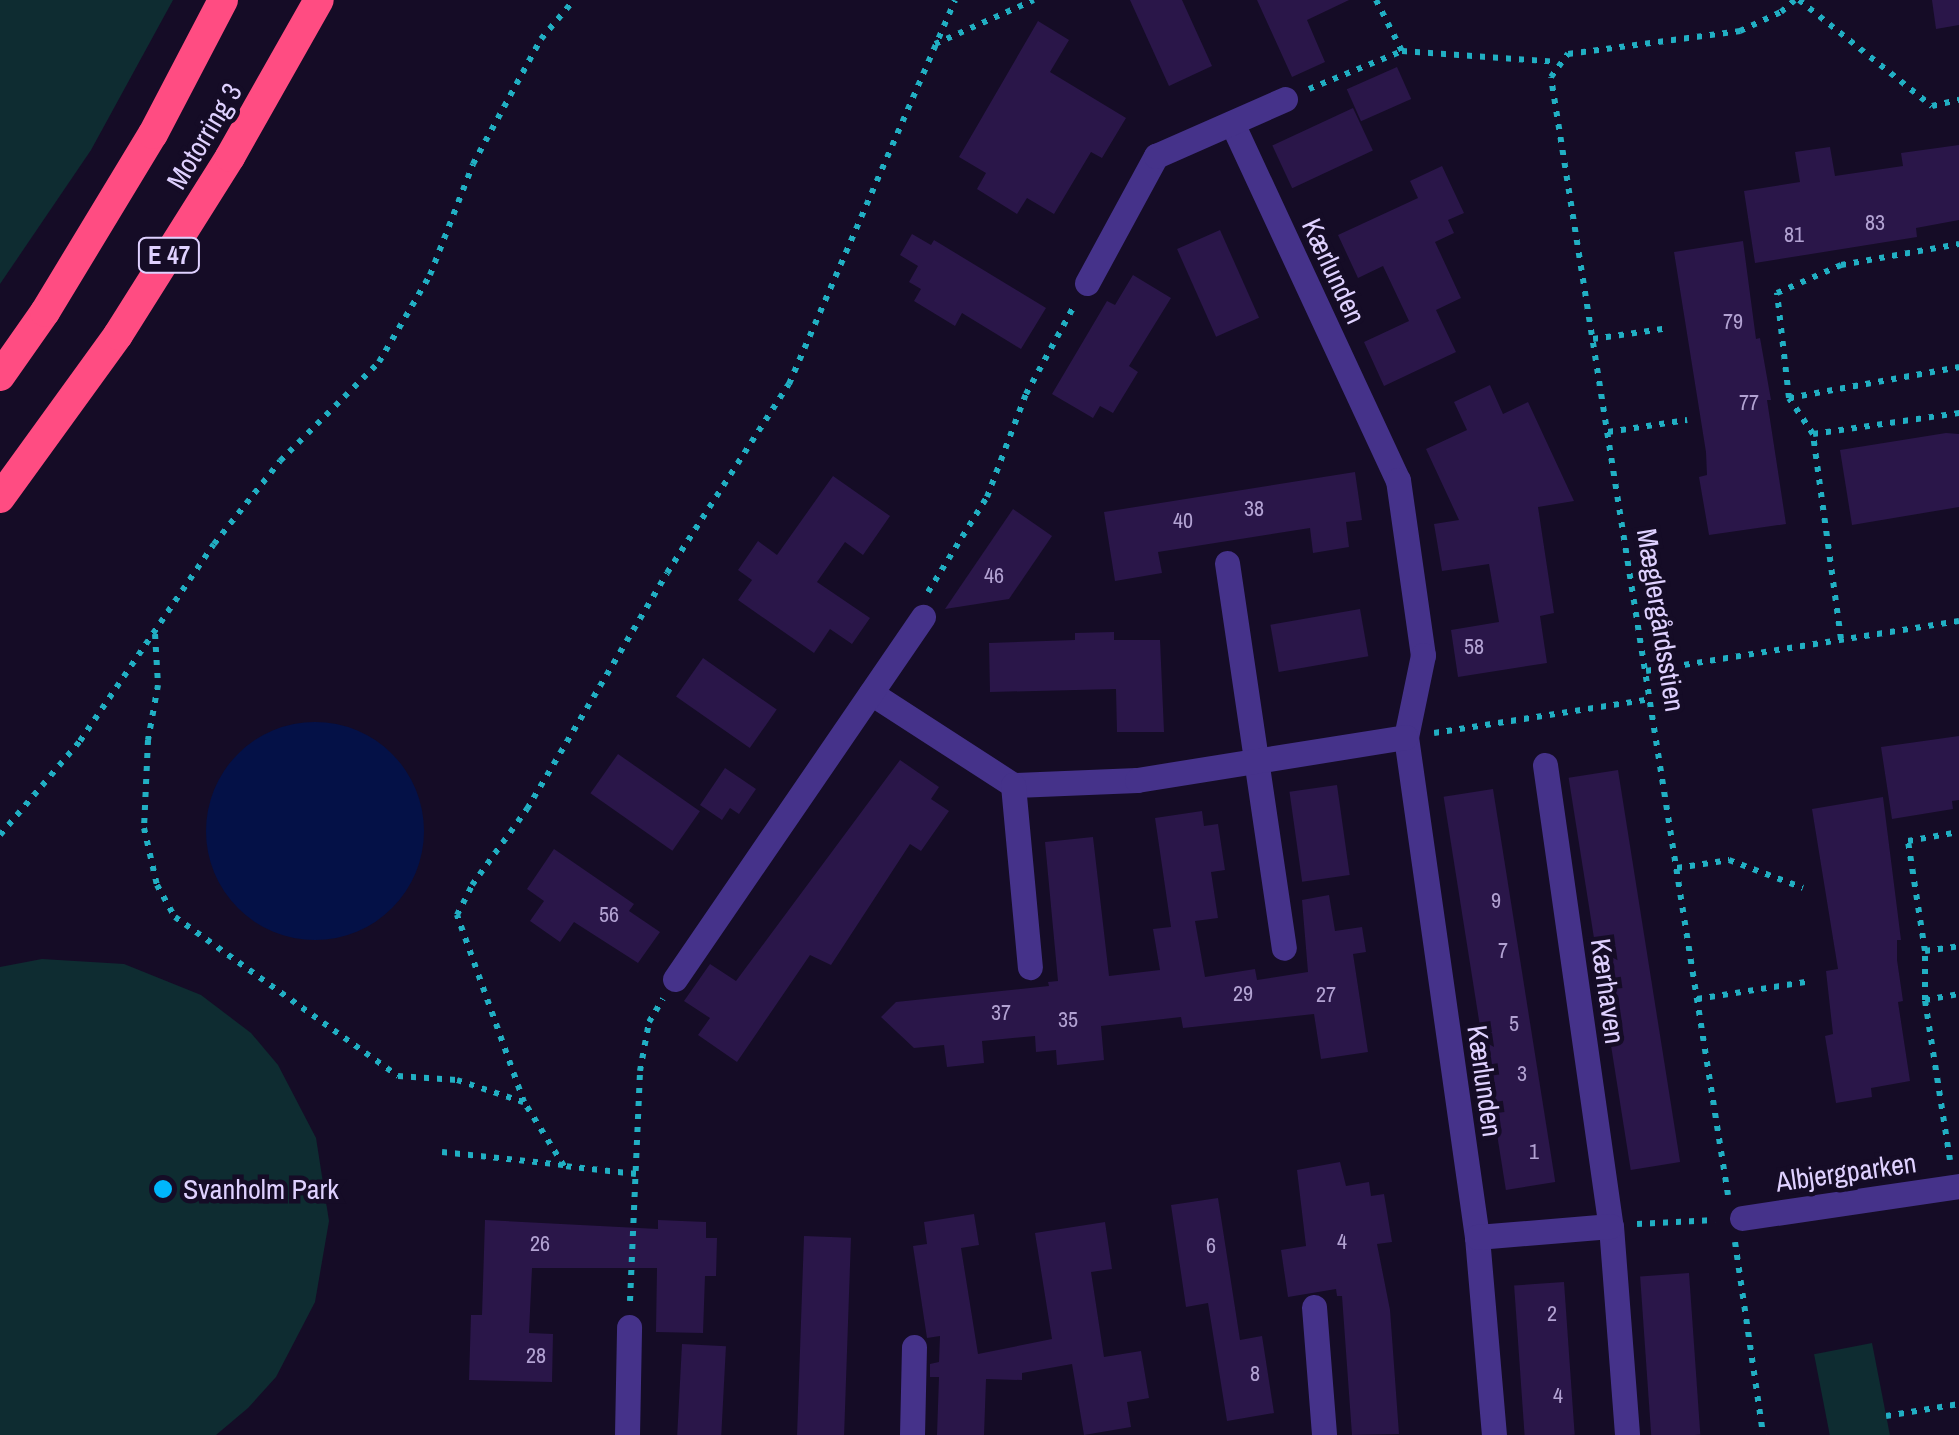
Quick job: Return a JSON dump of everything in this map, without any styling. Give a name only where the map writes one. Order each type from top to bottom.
[{"type":"highway","name":"E 47","points":[[0,376],[45,312],[153,134],[223,0]]},
{"type":"highway","name":"Motorring 3","points":[[0,498],[118,335],[230,157],[320,0]]},
{"type":"street","points":[[1087,282],[1156,156],[1284,99]]},
{"type":"street","name":"Kærlunden","points":[[1232,123],[1398,480],[1423,655],[1406,737],[1477,1238],[1494,1435]]},
{"type":"street","points":[[1227,563],[1284,948]]},
{"type":"street","points":[[675,979],[924,617]]},
{"type":"street","points":[[871,692],[1013,786],[1137,780],[1406,737]]},
{"type":"street","name":"Kærhaven","points":[[1544,766],[1611,1226],[1627,1435]]},
{"type":"street","points":[[1013,786],[1030,966]]},
{"type":"street","name":"Albjergparken","points":[[1734,1219],[1957,1186]]},
{"type":"street","points":[[1477,1238],[1611,1226]]},
{"type":"street","points":[[1314,1308],[1324,1435]]},
{"type":"street","points":[[628,1435],[629,1327]]},
{"type":"street","points":[[912,1435],[914,1347]]},
{"type":"path","points":[[0,835],[80,741],[214,544],[280,460],[379,362],[430,274],[481,148],[541,39],[574,0]]},
{"type":"path","points":[[564,1166],[524,1102],[457,915],[472,885],[527,809],[667,574],[789,384],[954,0]]},
{"type":"path","points":[[935,44],[1034,0]]},
{"type":"path","points":[[1376,0],[1402,51]]},
{"type":"path","points":[[1284,99],[1402,51],[1558,62],[1568,54],[1740,31],[1797,0],[1890,77],[1932,106],[1959,100]]},
{"type":"path","name":"Mæglergårdsstien","points":[[1558,62],[1551,76],[1734,1219],[1763,1435]]},
{"type":"path","points":[[1840,639],[1813,434],[1789,398],[1777,292],[1841,265],[1959,244]]},
{"type":"path","points":[[924,617],[922,601],[987,497],[1026,394],[1087,282]]},
{"type":"path","points":[[1593,340],[1669,328]]},
{"type":"path","points":[[1789,398],[1959,367]]},
{"type":"path","points":[[1813,434],[1959,413]]},
{"type":"path","points":[[1608,432],[1687,420]]},
{"type":"path","points":[[1646,671],[1959,621]]},
{"type":"path","points":[[154,632],[158,685],[148,740],[144,828],[157,885],[175,917],[398,1076],[457,1080],[524,1102]]},
{"type":"path","points":[[1406,737],[1650,699]]},
{"type":"path","points":[[1957,1186],[1926,1000],[1925,951],[1908,841],[1959,832]]},
{"type":"path","points":[[1677,868],[1729,860],[1779,883],[1803,888]]},
{"type":"path","points":[[1925,951],[1959,946]]},
{"type":"path","points":[[629,1327],[640,1071],[649,1022],[675,979]]},
{"type":"path","points":[[1698,1000],[1812,981]]},
{"type":"path","points":[[1926,1000],[1959,994]]},
{"type":"path","points":[[442,1152],[636,1174]]},
{"type":"path","points":[[1611,1226],[1734,1219]]},
{"type":"path","points":[[1886,1416],[1959,1404]]},
{"type":"green space","points":[[0,0],[173,0],[91,150],[0,284]]},
{"type":"green space","name":"Svanholm Park","points":[[42,959],[124,964],[201,995],[251,1033],[278,1065],[316,1138],[329,1221],[315,1302],[276,1377],[216,1435],[0,1435],[0,967]]},
{"type":"green space","points":[[1872,1343],[1890,1435],[1830,1435],[1814,1354]]},
{"type":"shaded area","points":[[315,722],[357,730],[392,754],[416,789],[424,831],[416,873],[392,908],[357,932],[315,940],[273,932],[238,908],[214,873],[206,831],[214,789],[238,754],[273,730]]},
{"type":"building","points":[[1130,0],[1182,0],[1212,66],[1169,86]]},
{"type":"building","points":[[1257,0],[1349,0],[1307,20],[1325,62],[1292,77]]},
{"type":"building","points":[[1932,0],[1959,0],[1959,25],[1936,29]]},
{"type":"building","points":[[1038,21],[1069,40],[1050,72],[1126,118],[1102,158],[1091,152],[1054,214],[1027,198],[1017,214],[977,189],[986,173],[959,157]]},
{"type":"building","points":[[1397,67],[1411,99],[1361,121],[1347,89]]},
{"type":"building","points":[[1353,108],[1373,151],[1292,188],[1272,146]]},
{"type":"building","points":[[1959,145],[1959,220],[1916,228],[1917,237],[1755,263],[1744,191],[1800,182],[1795,152],[1830,147],[1835,176],[1903,166],[1901,153]]},
{"type":"building","points":[[1442,166],[1464,213],[1448,220],[1454,233],[1435,242],[1461,298],[1436,310],[1456,352],[1384,386],[1364,342],[1409,321],[1383,266],[1358,278],[1338,235],[1418,198],[1410,181]]},
{"type":"building","points":[[1220,230],[1259,318],[1216,337],[1177,249]]},
{"type":"building","points":[[912,234],[931,245],[934,240],[1046,308],[1021,349],[962,313],[955,326],[914,301],[921,289],[909,282],[918,266],[900,255]]},
{"type":"building","points":[[1743,241],[1756,339],[1760,338],[1771,400],[1767,400],[1786,524],[1709,535],[1699,477],[1707,475],[1706,452],[1674,252]]},
{"type":"building","points":[[1133,275],[1171,298],[1129,366],[1138,372],[1113,413],[1100,406],[1093,418],[1052,394],[1107,301],[1115,305]]},
{"type":"building","points":[[1490,385],[1503,414],[1528,402],[1574,501],[1538,507],[1554,613],[1540,616],[1547,663],[1458,677],[1451,630],[1499,622],[1489,564],[1442,571],[1434,524],[1459,520],[1426,449],[1467,430],[1454,402]]},
{"type":"building","points":[[1959,434],[1959,507],[1852,525],[1840,450]]},
{"type":"building","points":[[1355,472],[1362,520],[1346,522],[1349,547],[1313,553],[1310,528],[1158,552],[1162,573],[1115,581],[1104,512]]},
{"type":"building","points":[[833,476],[890,516],[863,555],[845,542],[817,582],[870,618],[852,644],[830,629],[814,653],[738,600],[752,580],[738,570],[758,541],[777,555]]},
{"type":"building","points":[[1013,509],[1052,536],[1009,599],[945,609]]},
{"type":"building","points":[[1360,609],[1368,656],[1279,672],[1270,625]]},
{"type":"building","points":[[1114,632],[1114,640],[1160,640],[1164,732],[1117,732],[1116,689],[990,692],[989,643],[1075,640],[1075,633]]},
{"type":"building","points":[[703,658],[777,710],[750,748],[676,697]]},
{"type":"building","points":[[1959,736],[1959,800],[1952,801],[1953,809],[1892,819],[1881,747]]},
{"type":"building","points":[[618,754],[700,811],[672,851],[590,793]]},
{"type":"building","points":[[900,760],[939,787],[931,799],[949,811],[921,851],[910,844],[831,965],[810,955],[737,1062],[698,1035],[710,1018],[684,1001],[710,964],[736,981]]},
{"type":"building","points":[[725,768],[756,789],[739,814],[730,808],[722,820],[700,805]]},
{"type":"building","points":[[1618,770],[1680,1162],[1631,1170],[1569,778]]},
{"type":"building","points":[[1337,785],[1350,875],[1302,882],[1289,792]]},
{"type":"building","points":[[1493,789],[1555,1182],[1506,1190],[1444,797]]},
{"type":"building","points":[[1883,797],[1901,940],[1897,940],[1897,960],[1903,1001],[1898,1002],[1910,1081],[1871,1088],[1872,1097],[1836,1103],[1825,1036],[1833,1034],[1826,971],[1838,969],[1812,809]]},
{"type":"building","points":[[1202,811],[1204,826],[1218,824],[1225,870],[1211,872],[1218,918],[1195,921],[1205,977],[1255,969],[1257,980],[1308,972],[1302,900],[1329,895],[1335,931],[1362,927],[1366,952],[1353,954],[1368,1052],[1321,1059],[1314,1014],[1183,1028],[1181,1017],[1101,1026],[1104,1060],[1057,1065],[1056,1050],[1036,1052],[1035,1036],[982,1041],[984,1063],[947,1067],[944,1045],[914,1048],[881,1017],[896,1002],[1049,986],[1048,982],[1058,981],[1045,842],[1093,837],[1109,976],[1160,970],[1153,929],[1171,927],[1155,818]]},
{"type":"building","points":[[554,849],[634,904],[629,911],[660,932],[638,963],[574,922],[560,942],[530,921],[544,901],[527,889]]},
{"type":"building","points":[[1340,1162],[1346,1186],[1369,1182],[1371,1196],[1384,1194],[1392,1242],[1377,1244],[1390,1310],[1399,1434],[1352,1435],[1342,1296],[1337,1296],[1336,1289],[1288,1297],[1281,1250],[1306,1246],[1297,1170]]},
{"type":"building","points":[[1218,1198],[1240,1340],[1262,1336],[1274,1413],[1227,1421],[1208,1303],[1186,1307],[1171,1205]]},
{"type":"building","points":[[974,1214],[979,1245],[961,1248],[978,1354],[1052,1339],[1035,1233],[1105,1222],[1112,1269],[1091,1272],[1104,1357],[1141,1351],[1149,1398],[1127,1402],[1131,1427],[1084,1435],[1072,1364],[1022,1373],[1022,1380],[986,1379],[984,1435],[937,1435],[939,1377],[930,1377],[930,1364],[939,1362],[940,1336],[927,1338],[913,1246],[927,1244],[924,1222]]},
{"type":"building","points":[[485,1220],[658,1229],[658,1220],[706,1222],[706,1238],[717,1238],[716,1276],[705,1276],[703,1333],[656,1332],[657,1268],[532,1268],[529,1333],[553,1334],[552,1382],[469,1380],[471,1315],[482,1315]]},
{"type":"building","points":[[804,1236],[851,1238],[844,1435],[797,1435]]},
{"type":"building","points":[[1689,1273],[1700,1435],[1651,1435],[1640,1276]]},
{"type":"building","points":[[1564,1282],[1575,1435],[1525,1435],[1514,1285]]},
{"type":"building","points":[[682,1344],[726,1346],[721,1435],[677,1435]]},
{"type":"place","name":"Svanholm Park","points":[[163,1189]]}]
